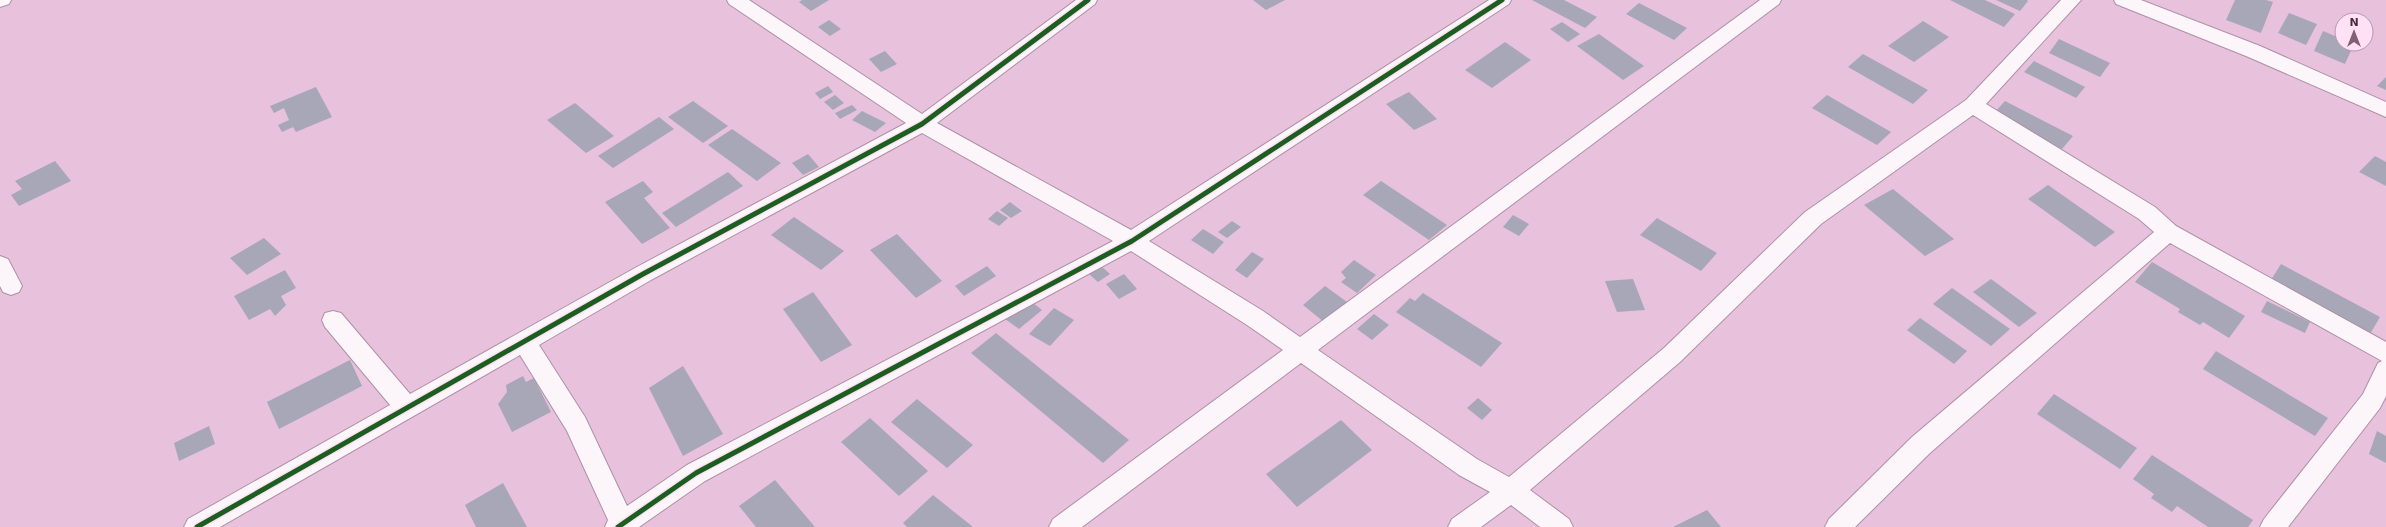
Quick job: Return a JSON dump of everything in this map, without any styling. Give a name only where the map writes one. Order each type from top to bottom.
[{"type":"street","points":[[736,0],[922,124],[1132,241],[1255,318],[1468,467],[1511,492],[1560,527]]},
{"type":"street","points":[[197,527],[643,274],[922,124],[1088,0]]},
{"type":"street","points":[[524,341],[576,424],[620,525],[696,473],[1132,241],[1502,0]]},
{"type":"street","points":[[1062,527],[1772,0]]},
{"type":"street","points":[[1461,527],[1511,492],[1672,355],[1813,218],[1973,105],[2072,0]]},
{"type":"street","points":[[2123,0],[2253,51],[2386,110]]},
{"type":"street","points":[[1973,105],[2141,209],[2168,232],[2386,353]]},
{"type":"street","points":[[1838,527],[1921,445],[2168,232]]},
{"type":"street","points":[[0,265],[11,286]]},
{"type":"street","points":[[333,320],[407,408]]},
{"type":"street","points":[[2273,527],[2372,401],[2386,370]]},
{"type":"building","points":[[802,0],[829,0],[811,11],[799,2]]},
{"type":"building","points":[[1253,0],[1285,0],[1266,10]]},
{"type":"building","points":[[1532,0],[1564,0],[1597,17],[1585,28]]},
{"type":"building","points":[[1950,0],[1985,0],[2015,14],[2004,27]]},
{"type":"building","points":[[1996,0],[2027,0],[2028,1],[2020,11]]},
{"type":"building","points":[[2235,0],[2266,0],[2273,2],[2261,33],[2226,20]]},
{"type":"building","points":[[1639,3],[1687,28],[1674,40],[1626,14]]},
{"type":"building","points":[[2289,13],[2317,24],[2306,45],[2278,33]]},
{"type":"building","points":[[829,20],[841,29],[830,36],[818,27]]},
{"type":"building","points":[[1923,21],[1949,37],[1914,62],[1888,46]]},
{"type":"building","points":[[1562,22],[1580,34],[1568,42],[1550,29]]},
{"type":"building","points":[[2323,31],[2334,36],[2334,52],[2350,52],[2345,64],[2314,51]]},
{"type":"building","points":[[1599,34],[1644,66],[1623,80],[1577,46]]},
{"type":"building","points":[[2059,39],[2110,63],[2100,77],[2049,53]]},
{"type":"building","points":[[1505,42],[1531,60],[1492,88],[1465,70]]},
{"type":"building","points":[[885,51],[897,64],[881,72],[869,59]]},
{"type":"building","points":[[1863,54],[1928,90],[1913,104],[1848,67]]},
{"type":"building","points":[[2034,61],[2085,87],[2076,98],[2024,72]]},
{"type":"building","points":[[2386,77],[2386,90],[2377,86]]},
{"type":"building","points":[[828,86],[833,92],[820,99],[815,93]]},
{"type":"building","points":[[316,87],[332,117],[296,132],[293,127],[282,132],[278,125],[289,120],[284,108],[274,113],[270,106]]},
{"type":"building","points":[[1409,92],[1437,119],[1414,130],[1386,104]]},
{"type":"building","points":[[835,95],[844,103],[833,110],[824,102]]},
{"type":"building","points":[[1827,95],[1891,132],[1877,145],[1812,108]]},
{"type":"building","points":[[693,101],[728,126],[703,143],[668,117]]},
{"type":"building","points":[[2005,101],[2073,136],[2062,149],[1994,113]]},
{"type":"building","points":[[575,103],[614,136],[586,153],[547,120]]},
{"type":"building","points":[[852,105],[857,110],[840,119],[835,113]]},
{"type":"building","points":[[862,111],[886,123],[875,132],[852,120]]},
{"type":"building","points":[[659,117],[674,129],[613,168],[598,156]]},
{"type":"building","points":[[732,129],[781,163],[757,181],[708,145]]},
{"type":"building","points":[[808,154],[819,167],[803,175],[792,163]]},
{"type":"building","points":[[2375,156],[2386,162],[2386,186],[2359,172]]},
{"type":"building","points":[[55,161],[71,181],[19,206],[11,195],[22,189],[15,181]]},
{"type":"building","points":[[728,172],[743,186],[676,227],[662,213]]},
{"type":"building","points":[[643,181],[653,192],[644,198],[670,228],[642,244],[605,202]]},
{"type":"building","points":[[1381,181],[1447,225],[1429,240],[1363,195]]},
{"type":"building","points":[[2048,185],[2115,232],[2095,247],[2028,199]]},
{"type":"building","points":[[1893,189],[1954,239],[1925,256],[1864,205]]},
{"type":"building","points":[[1010,202],[1022,211],[1011,218],[1000,210]]},
{"type":"building","points":[[997,211],[1008,218],[999,226],[988,219]]},
{"type":"building","points":[[1513,215],[1529,224],[1519,236],[1503,227]]},
{"type":"building","points":[[794,217],[844,251],[821,270],[771,235]]},
{"type":"building","points":[[1657,218],[1717,253],[1701,271],[1640,235]]},
{"type":"building","points":[[1232,221],[1241,227],[1227,238],[1218,232]]},
{"type":"building","points":[[1203,229],[1224,242],[1213,254],[1191,240]]},
{"type":"building","points":[[897,234],[942,281],[916,298],[870,250]]},
{"type":"building","points":[[264,238],[281,254],[247,275],[230,258]]},
{"type":"building","points":[[1252,252],[1264,259],[1247,278],[1235,270]]},
{"type":"building","points":[[1354,260],[1376,275],[1357,293],[1341,282],[1346,278],[1341,272]]},
{"type":"building","points":[[2152,262],[2245,316],[2229,338],[2203,322],[2200,325],[2178,312],[2180,309],[2135,282]]},
{"type":"building","points":[[2281,264],[2380,317],[2369,336],[2269,283]]},
{"type":"building","points":[[1100,265],[1110,274],[1098,282],[1089,274]]},
{"type":"building","points":[[987,266],[996,276],[964,296],[955,286]]},
{"type":"building","points":[[285,270],[296,288],[281,296],[286,305],[275,316],[270,309],[249,320],[234,296]]},
{"type":"building","points":[[1124,274],[1137,289],[1119,299],[1106,284]]},
{"type":"building","points":[[1633,279],[1645,310],[1617,312],[1605,281]]},
{"type":"building","points":[[1991,279],[2037,313],[2019,327],[1973,292]]},
{"type":"building","points":[[1325,286],[1347,302],[1324,322],[1303,305]]},
{"type":"building","points":[[1952,288],[2010,329],[1991,346],[1933,304]]},
{"type":"building","points":[[813,292],[852,345],[821,362],[783,309]]},
{"type":"building","points":[[1423,293],[1502,343],[1481,367],[1396,312],[1410,298],[1415,301]]},
{"type":"building","points":[[1028,299],[1042,310],[1019,329],[1005,319]]},
{"type":"building","points":[[2267,301],[2310,322],[2305,333],[2261,312]]},
{"type":"building","points":[[1054,308],[1074,320],[1050,346],[1029,334]]},
{"type":"building","points":[[1374,314],[1389,325],[1372,340],[1357,329]]},
{"type":"building","points":[[1920,318],[1967,351],[1954,364],[1907,330]]},
{"type":"building","points":[[996,333],[1129,440],[1103,463],[971,353]]},
{"type":"building","points":[[2216,351],[2328,418],[2315,436],[2203,369]]},
{"type":"building","points":[[350,360],[362,386],[279,429],[267,402]]},
{"type":"building","points":[[683,366],[723,434],[683,456],[649,388]]},
{"type":"building","points":[[523,376],[526,382],[534,378],[551,412],[512,432],[498,404],[507,392],[506,385]]},
{"type":"building","points":[[2054,394],[2137,448],[2120,469],[2037,414]]},
{"type":"building","points":[[1478,398],[1492,410],[1482,420],[1467,408]]},
{"type":"building","points":[[917,399],[973,445],[947,468],[891,422]]},
{"type":"building","points":[[870,418],[928,471],[899,496],[841,442]]},
{"type":"building","points":[[1341,420],[1372,450],[1297,507],[1266,474]]},
{"type":"building","points":[[209,426],[215,444],[179,461],[174,443]]},
{"type":"building","points":[[2377,431],[2386,436],[2386,463],[2369,454]]},
{"type":"building","points":[[2152,455],[2253,520],[2248,527],[2208,527],[2177,506],[2172,512],[2151,498],[2154,494],[2133,479]]},
{"type":"building","points":[[775,480],[815,527],[756,527],[739,506]]},
{"type":"building","points":[[503,483],[527,527],[476,527],[465,505]]},
{"type":"building","points":[[933,495],[973,527],[907,527],[903,523]]},
{"type":"building","points":[[1707,510],[1721,527],[1673,527]]},
{"type":"cycle path","points":[[197,527],[643,274],[922,124],[1088,0]]},
{"type":"cycle path","points":[[618,527],[696,473],[1132,241],[1502,0]]}]
